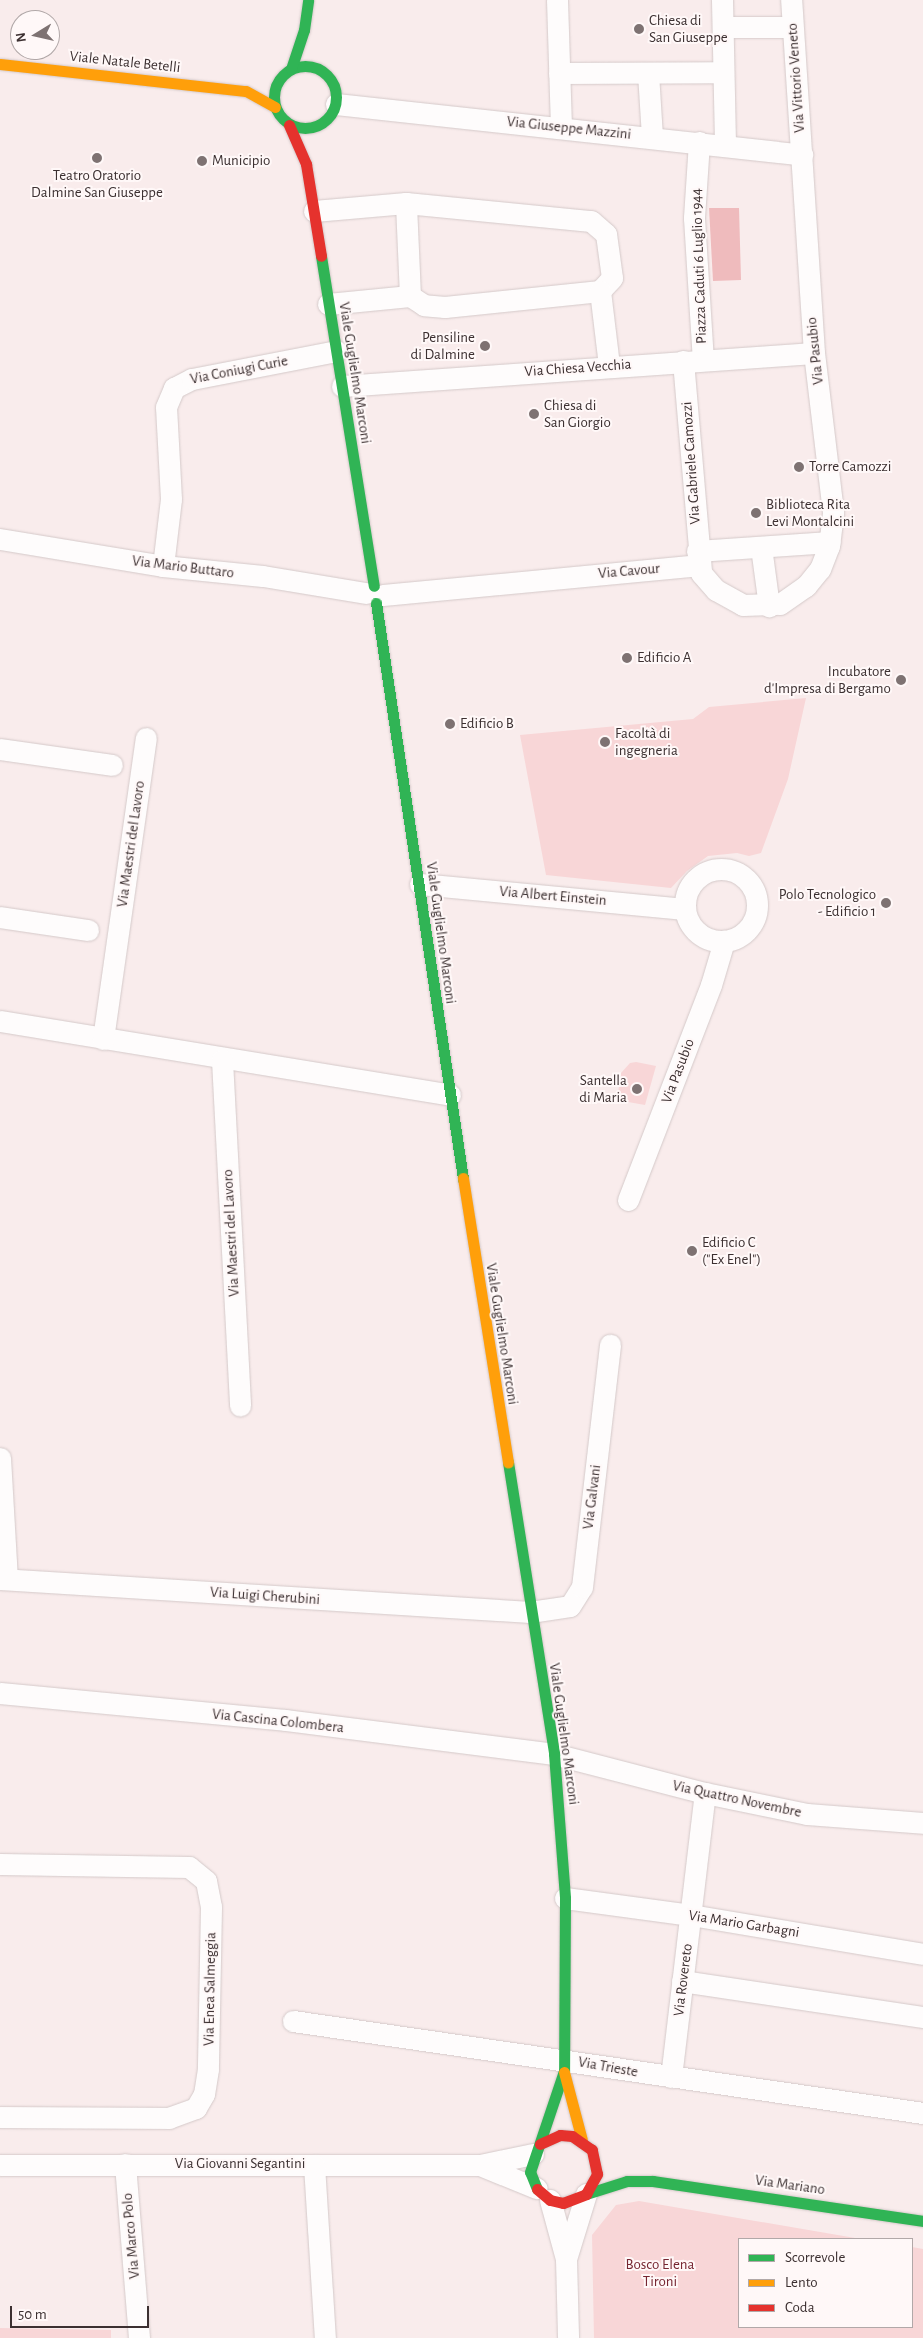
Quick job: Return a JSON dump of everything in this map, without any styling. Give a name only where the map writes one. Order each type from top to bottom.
[{"type":"street","points":[[304,30],[314,67],[333,82],[336,104],[326,121],[312,128],[289,125],[275,107],[274,93],[279,80],[291,69],[304,30],[308,0]]},
{"type":"street","points":[[557,0],[561,127]]},
{"type":"street","points":[[722,0],[725,145]]},
{"type":"street","name":"Via Vittorio Veneto","points":[[791,0],[802,155]]},
{"type":"street","points":[[722,27],[792,27]]},
{"type":"street","name":"Viale Natale Betelli","points":[[0,64],[246,91],[275,107]]},
{"type":"street","points":[[291,69],[314,67]]},
{"type":"street","points":[[559,73],[723,72]]},
{"type":"street","points":[[648,73],[652,136]]},
{"type":"street","name":"Viale Natale Betelli","points":[[246,91],[279,80]]},
{"type":"street","name":"Via Giuseppe Mazzini","points":[[336,104],[652,136],[802,155]]},
{"type":"street","name":"Viale Guglielmo Marconi","points":[[289,125],[306,164],[314,211],[420,884],[450,1096],[530,1612],[554,1754],[565,1898],[564,2065],[582,2140]]},
{"type":"street","name":"Viale Guglielmo Marconi","points":[[306,164],[312,128]]},
{"type":"street","name":"Piazza Caduti 6 Luglio 1944","points":[[693,360],[694,227],[699,142]]},
{"type":"street","name":"Via Pasubio","points":[[802,155],[814,353],[831,482],[829,544]]},
{"type":"street","points":[[314,211],[406,203],[591,221],[606,234],[612,268],[612,278],[600,291],[445,307],[424,305],[410,296],[328,304]]},
{"type":"street","points":[[406,203],[410,296]]},
{"type":"street","points":[[600,291],[609,365]]},
{"type":"street","name":"Via Coniugi Curie","points":[[163,566],[171,499],[166,406],[174,388],[192,379],[336,351]]},
{"type":"street","name":"Via Chiesa Vecchia","points":[[342,386],[609,365],[814,353]]},
{"type":"street","name":"Via Gabriele Camozzi","points":[[693,360],[692,473],[698,558]]},
{"type":"street","name":"Via Mario Buttaro","points":[[0,539],[163,566],[263,576],[375,594]]},
{"type":"street","points":[[698,558],[709,583],[733,601],[754,607],[769,606],[787,600],[806,586],[820,569],[829,544]]},
{"type":"street","name":"Via Cavour","points":[[375,594],[698,558],[761,547],[829,544]]},
{"type":"street","points":[[761,547],[769,606]]},
{"type":"street","name":"Via Maestri del Lavoro","points":[[103,1039],[146,738]]},
{"type":"street","points":[[0,749],[112,765]]},
{"type":"street","points":[[728,869],[743,877],[754,889],[756,910],[745,931],[724,941],[713,940],[698,932],[688,919],[685,909],[690,887],[706,872],[728,869]]},
{"type":"street","name":"Via Albert Einstein","points":[[420,884],[685,909]]},
{"type":"street","points":[[0,917],[88,930]]},
{"type":"street","name":"Via Pasubio","points":[[628,1200],[711,985],[724,941]]},
{"type":"street","points":[[0,1021],[222,1060],[450,1096]]},
{"type":"street","name":"Via Maestri del Lavoro","points":[[222,1060],[240,1406]]},
{"type":"street","name":"Via Galvani","points":[[530,1612],[570,1606],[582,1587],[610,1345]]},
{"type":"street","points":[[0,1458],[3,1579]]},
{"type":"street","name":"Via Luigi Cherubini","points":[[3,1579],[530,1612]]},
{"type":"street","name":"Via Cascina Colombera","points":[[0,1693],[285,1720],[554,1754]]},
{"type":"street","name":"Via Quattro Novembre","points":[[554,1754],[705,1793],[807,1814],[923,1823]]},
{"type":"street","name":"Via Rovereto","points":[[671,2077],[705,1793]]},
{"type":"street","name":"Via Enea Salmeggia","points":[[0,1864],[189,1867],[206,1881],[211,1907],[208,2069],[204,2094],[196,2108],[182,2116],[169,2118],[0,2117]]},
{"type":"street","name":"Via Mario Garbagni","points":[[565,1898],[691,1915],[923,1954]]},
{"type":"street","points":[[682,1981],[923,2017]]},
{"type":"street","name":"Via Trieste","points":[[293,2021],[564,2065],[671,2077],[923,2113]]},
{"type":"street","name":"Viale Guglielmo Marconi","points":[[543,2194],[530,2172],[564,2065]]},
{"type":"street","points":[[536,2149],[560,2135],[582,2140],[592,2150],[607,2160]]},
{"type":"street","name":"Via Giovanni Segantini","points":[[0,2164],[480,2165],[536,2149]]},
{"type":"street","points":[[566,2259],[586,2194],[597,2174],[592,2150]]},
{"type":"street","name":"Via Marco Polo","points":[[125,2164],[139,2338]]},
{"type":"street","points":[[314,2165],[325,2338]]},
{"type":"street","name":"Via Giovanni Segantini","points":[[480,2165],[543,2194]]},
{"type":"street","name":"Via Mariano","points":[[622,2168],[653,2181]]},
{"type":"street","name":"Via Mariano","points":[[586,2194],[627,2181],[653,2181],[922,2215]]},
{"type":"street","points":[[543,2194],[563,2203],[586,2194]]},
{"type":"street","points":[[543,2194],[566,2259],[568,2338]]},
{"type":"green space","points":[[806,698],[788,779],[761,853],[749,856],[737,853],[708,856],[687,871],[671,888],[546,875],[520,735],[693,719],[709,707]]},
{"type":"green space","points":[[636,1062],[656,1066],[645,1105],[617,1100],[621,1073],[630,1063]]},
{"type":"green space","name":"Bosco Elena Tironi","points":[[639,2201],[855,2238],[738,2238],[738,2328],[913,2328],[913,2247],[923,2249],[923,2338],[594,2338],[592,2235],[616,2205]]},
{"type":"green space","points":[[0,2328],[111,2330],[111,2338],[0,2338]]},
{"type":"shaded area","points":[[709,208],[739,208],[741,280],[713,281]]},
{"type":"traffic: fast","points":[[291,69],[304,30],[308,0]]},
{"type":"traffic: fast","points":[[299,66],[311,66],[327,75],[334,85],[336,97],[334,109],[327,119],[311,128],[299,128],[288,123],[279,114],[274,103],[274,91],[279,80],[288,71],[299,66]]},
{"type":"traffic: fast","points":[[321,256],[374,586]]},
{"type":"traffic: fast","points":[[376,603],[463,1178]]},
{"type":"traffic: fast","points":[[508,1462],[554,1754],[565,1898],[564,2072]]},
{"type":"traffic: fast","points":[[537,2189],[530,2172],[564,2071]]},
{"type":"traffic: fast","points":[[586,2194],[627,2181],[653,2181],[923,2221]]},
{"type":"traffic: slow","points":[[0,64],[246,91],[275,107]]},
{"type":"traffic: slow","points":[[463,1178],[508,1462]]},
{"type":"traffic: slow","points":[[564,2072],[582,2140]]},
{"type":"traffic: jam","points":[[289,125],[306,164],[321,256]]},
{"type":"traffic: jam","points":[[537,2189],[550,2200],[563,2203],[586,2194],[597,2174],[592,2150],[572,2136],[560,2135],[540,2144]]},
{"type":"place","name":"Chiesa di San Giuseppe","points":[[639,29]]},
{"type":"place","name":"Teatro Oratorio Dalmine San Giuseppe","points":[[97,158]]},
{"type":"place","name":"Municipio","points":[[202,161]]},
{"type":"place","name":"Pensiline di Dalmine","points":[[485,346]]},
{"type":"place","name":"Chiesa di San Giorgio","points":[[534,414]]},
{"type":"place","name":"Torre Camozzi","points":[[799,467]]},
{"type":"place","name":"Biblioteca Rita Levi Montalcini","points":[[756,513]]},
{"type":"place","name":"Edificio A","points":[[627,658]]},
{"type":"place","name":"Incubatore d'Impresa di Bergamo","points":[[901,680]]},
{"type":"place","name":"Edificio B","points":[[450,724]]},
{"type":"place","name":"Facoltà di ingegneria","points":[[605,742]]},
{"type":"place","name":"Polo Tecnologico - Edificio 1","points":[[886,903]]},
{"type":"place","name":"Santella di Maria","points":[[637,1089]]},
{"type":"place","name":"Edificio C (\"Ex Enel\")","points":[[692,1251]]}]
